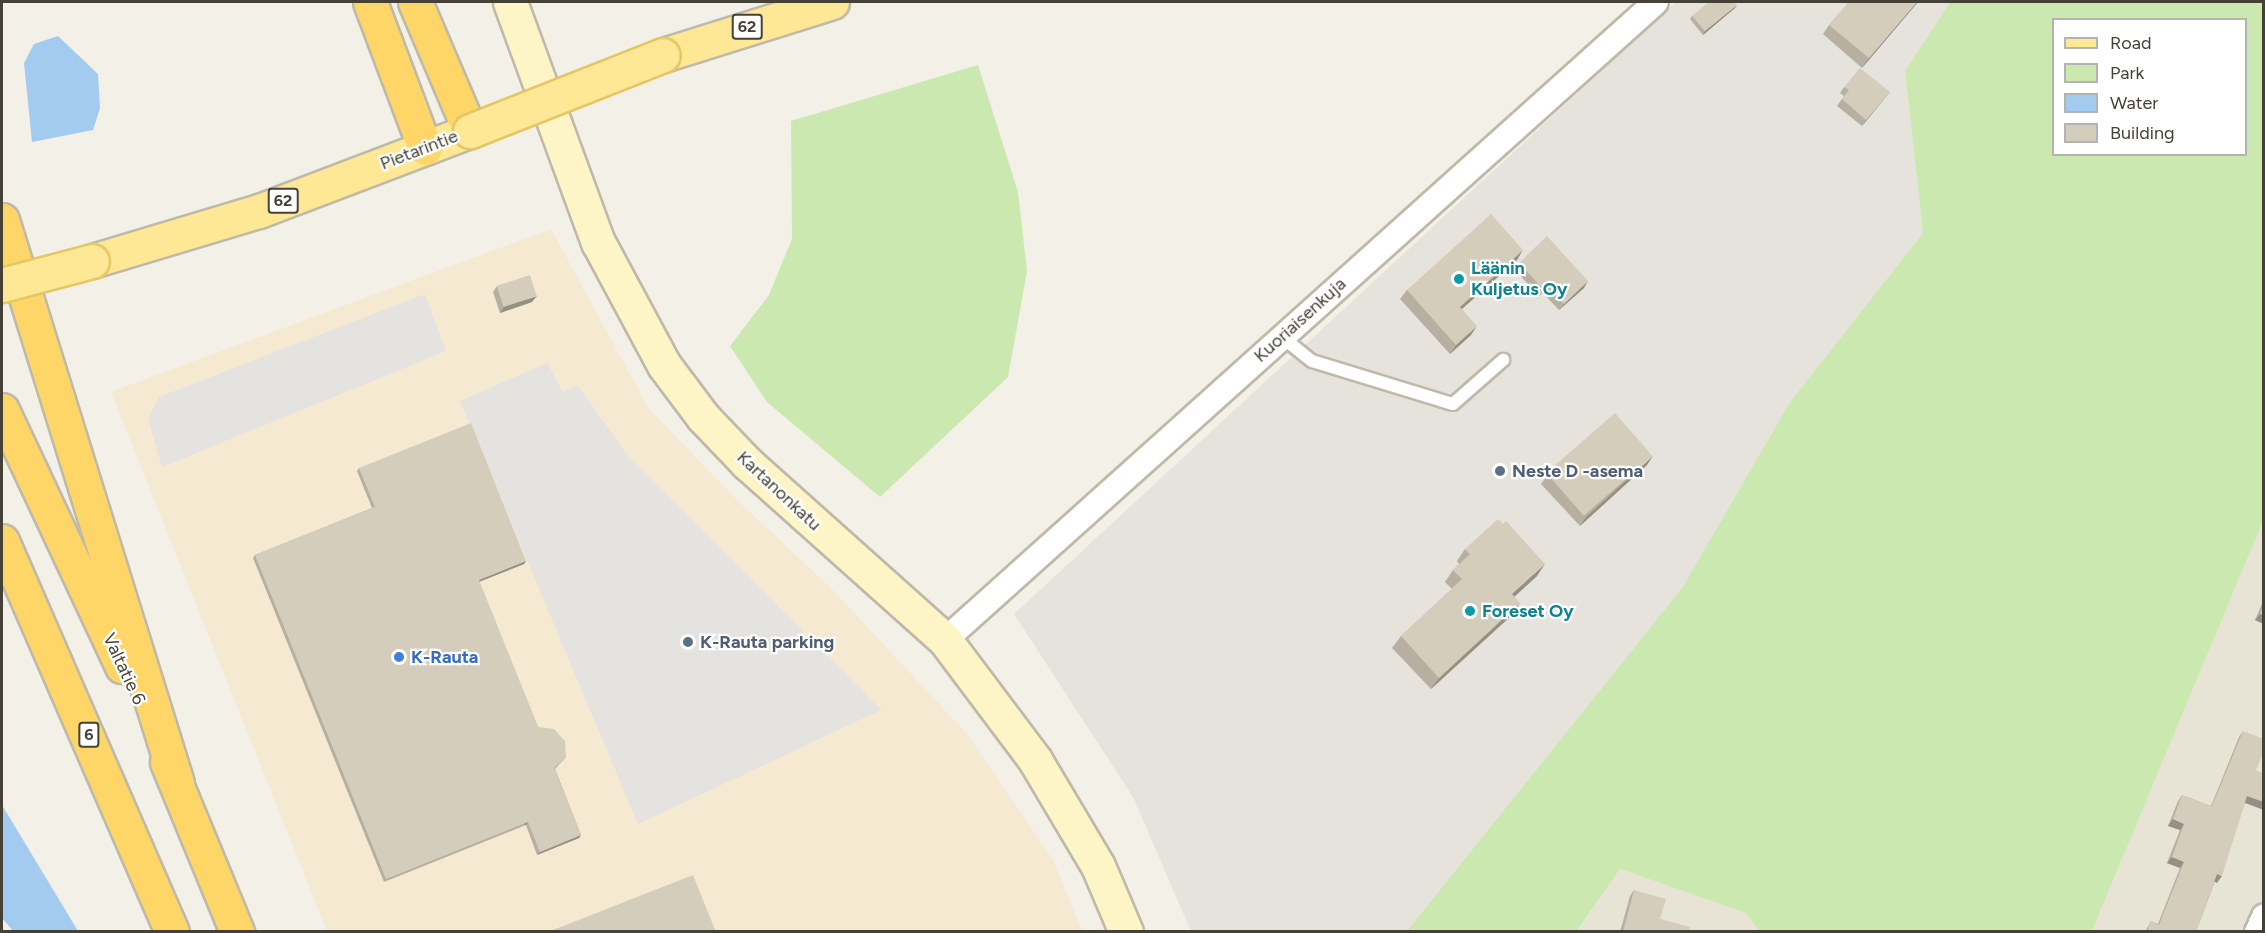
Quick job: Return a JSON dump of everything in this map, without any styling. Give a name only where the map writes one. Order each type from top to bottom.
[{"type":"highway","points":[[370,2],[425,148]]},
{"type":"highway","points":[[415,2],[470,131]]},
{"type":"highway","points":[[2,220],[177,783]]},
{"type":"highway","name":"Valtatie 6","points":[[2,410],[177,783],[237,932]]},
{"type":"highway","name":"6","points":[[2,541],[172,932]]},
{"type":"main road","name":"Kartanonkatu","points":[[510,2],[598,242],[664,365],[703,417],[747,463],[945,640],[1035,760],[1098,866],[1126,932]]},
{"type":"main road","name":"Pietarintie","points":[[2,285],[92,261],[259,211],[663,55],[832,2]]},
{"type":"street","name":"Kuoriaisenkuja","points":[[945,640],[1656,2]]},
{"type":"street","points":[[2257,932],[2264,916]]},
{"type":"lane","points":[[1282,337],[1312,361],[1453,404],[1503,360]]},
{"type":"shaded area","points":[[1676,2],[1950,2],[1905,71],[1923,233],[1790,402],[1682,588],[1407,931],[1191,931],[1133,797],[1014,614]]},
{"type":"shaded area","points":[[551,229],[649,409],[740,503],[831,588],[967,734],[1053,860],[1082,931],[327,931],[111,392]]},
{"type":"shaded area","points":[[425,294],[446,351],[162,467],[148,419],[159,397]]},
{"type":"shaded area","name":"K-Rauta parking","points":[[547,363],[563,392],[577,385],[629,457],[881,710],[638,824],[460,401]]},
{"type":"shaded area","points":[[2263,521],[2263,931],[2092,931]]},
{"type":"shaded area","points":[[1620,869],[1746,913],[1759,931],[1577,932]]},
{"type":"green space","points":[[1950,2],[2263,2],[2263,521],[2092,931],[1759,931],[1746,913],[1620,869],[1577,931],[1407,931],[1682,588],[1790,402],[1923,233],[1905,71]]},
{"type":"green space","points":[[978,65],[1018,192],[1027,271],[1008,377],[880,497],[767,402],[730,346],[769,295],[792,239],[791,121]]},
{"type":"water","points":[[58,36],[98,74],[100,108],[93,130],[32,142],[24,63],[34,44]]},
{"type":"water","points":[[2,805],[78,931],[13,931],[2,918]]},
{"type":"building","points":[[1709,2],[1734,2],[1737,5],[1705,31],[1692,16]]},
{"type":"building","points":[[1849,2],[1917,2],[1869,58],[1829,25]]},
{"type":"building","points":[[1860,68],[1890,92],[1866,120],[1842,99],[1849,90],[1844,87]]},
{"type":"building","name":"Läänin Kuljetus Oy","points":[[1491,214],[1523,250],[1460,307],[1477,326],[1456,345],[1407,290]]},
{"type":"building","points":[[1547,236],[1588,281],[1564,304],[1548,286],[1544,290],[1519,263]]},
{"type":"building","points":[[530,275],[537,296],[504,307],[497,286]]},
{"type":"building","points":[[1615,413],[1652,456],[1584,516],[1546,473]]},
{"type":"building","name":"K-Rauta","points":[[471,423],[526,561],[479,580],[538,727],[554,729],[565,741],[566,757],[554,768],[581,835],[540,852],[528,822],[386,879],[255,555],[375,507],[359,468]]},
{"type":"building","name":"Foreset Oy","points":[[1498,519],[1503,524],[1506,521],[1545,564],[1512,594],[1520,603],[1439,678],[1401,636],[1462,579],[1453,570],[1470,554],[1465,549]]},
{"type":"building","points":[[2243,731],[2264,739],[2264,751],[2256,770],[2264,774],[2264,802],[2247,796],[2222,876],[2217,874],[2196,932],[2147,932],[2151,921],[2159,925],[2184,862],[2172,857],[2184,824],[2173,819],[2182,795],[2212,806]]},
{"type":"building","points":[[693,875],[716,932],[548,932]]},
{"type":"building","points":[[1634,890],[1666,899],[1660,919],[1690,927],[1689,932],[1623,932]]},
{"type":"place","name":"Läänin Kuljetus Oy","points":[[1459,279]]},
{"type":"place","name":"Neste D -asema","points":[[1500,471]]},
{"type":"place","name":"Foreset Oy","points":[[1470,611]]},
{"type":"place","name":"K-Rauta parking","points":[[688,642]]},
{"type":"place","name":"K-Rauta","points":[[399,657]]}]
